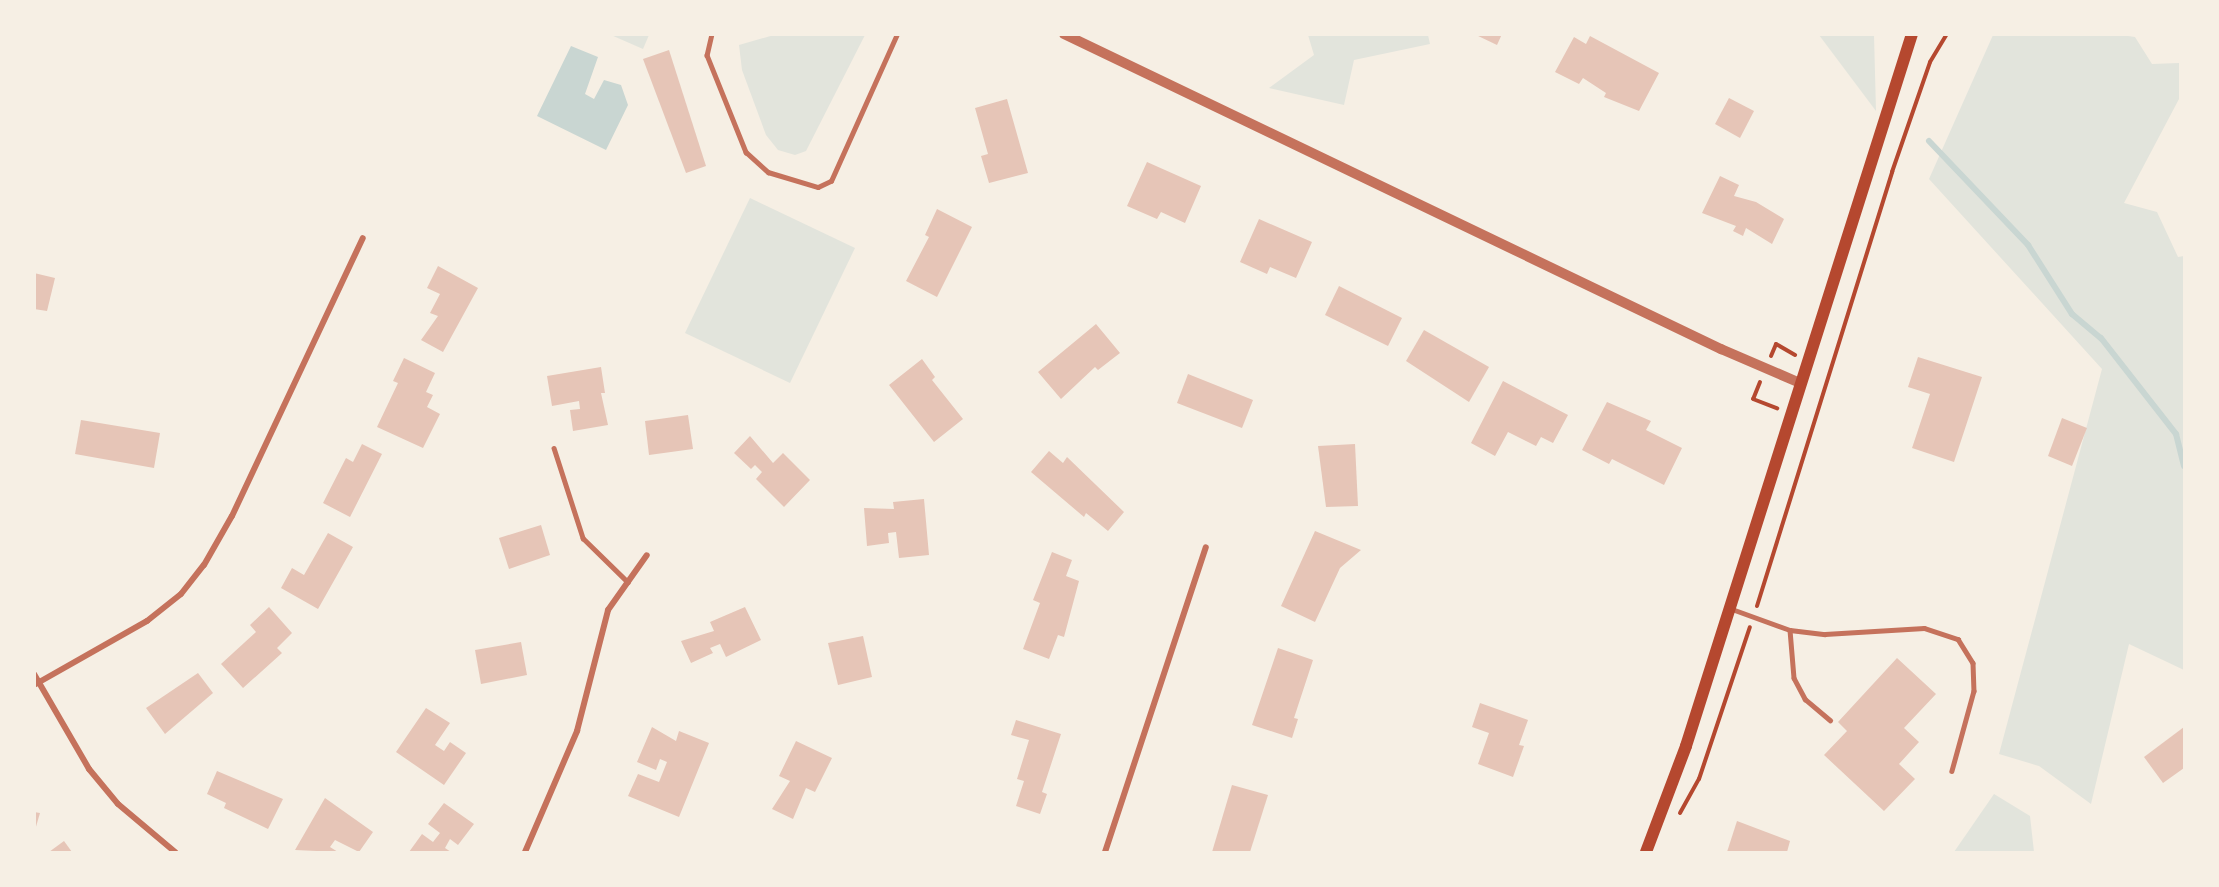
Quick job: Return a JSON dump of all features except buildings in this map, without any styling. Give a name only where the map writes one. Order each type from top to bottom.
[{"type":"main road","points":[[1646,852],[1686,746],[1912,34]]},
{"type":"street","points":[[1064,34],[1711,344],[1800,383]]},
{"type":"street","points":[[37,684],[147,621],[180,594],[204,565],[232,516],[363,238]]},
{"type":"street","points":[[1105,852],[1206,548]]},
{"type":"street","points":[[525,852],[577,731],[608,610],[647,555]]},
{"type":"street","points":[[34,674],[37,684],[89,769],[118,804],[175,852]]},
{"type":"lane","points":[[712,34],[707,55],[746,152],[768,172],[818,187],[831,181],[897,34]]},
{"type":"lane","points":[[554,448],[583,538],[628,582]]},
{"type":"lane","points":[[1730,609],[1754,614],[1790,630],[1825,634],[1924,628],[1958,639],[1973,663],[1974,691],[1952,771]]},
{"type":"lane","points":[[1790,630],[1794,678],[1805,699],[1830,720]]},
{"type":"path","points":[[1678,816],[1699,778],[1754,614],[1888,182],[1930,62],[1947,34]]},
{"type":"shaded area","points":[[649,34],[643,49],[611,35]]},
{"type":"shaded area","points":[[2114,34],[2135,37],[2152,64],[2179,63],[2179,99],[2124,203],[2157,212],[2178,257],[2184,256],[2184,670],[2129,644],[2091,804],[2039,766],[1999,754],[2102,369],[1929,179],[1993,35]]},
{"type":"shaded area","points":[[774,35],[865,35],[806,151],[795,155],[778,150],[766,135],[742,70],[739,45]]},
{"type":"shaded area","points":[[1308,35],[1428,35],[1430,44],[1354,60],[1344,105],[1269,88],[1314,55]]},
{"type":"shaded area","points":[[1819,35],[1874,35],[1876,111]]},
{"type":"shaded area","points":[[571,46],[598,57],[585,94],[594,99],[604,80],[621,85],[628,105],[606,150],[537,116]]},
{"type":"shaded area","points":[[750,198],[855,248],[790,383],[685,333]]},
{"type":"shaded area","points":[[1994,794],[2030,816],[2034,852],[1954,852]]},
{"type":"waterway","points":[[1929,141],[2028,245],[2072,314],[2101,338],[2176,434],[2184,466]]}]
